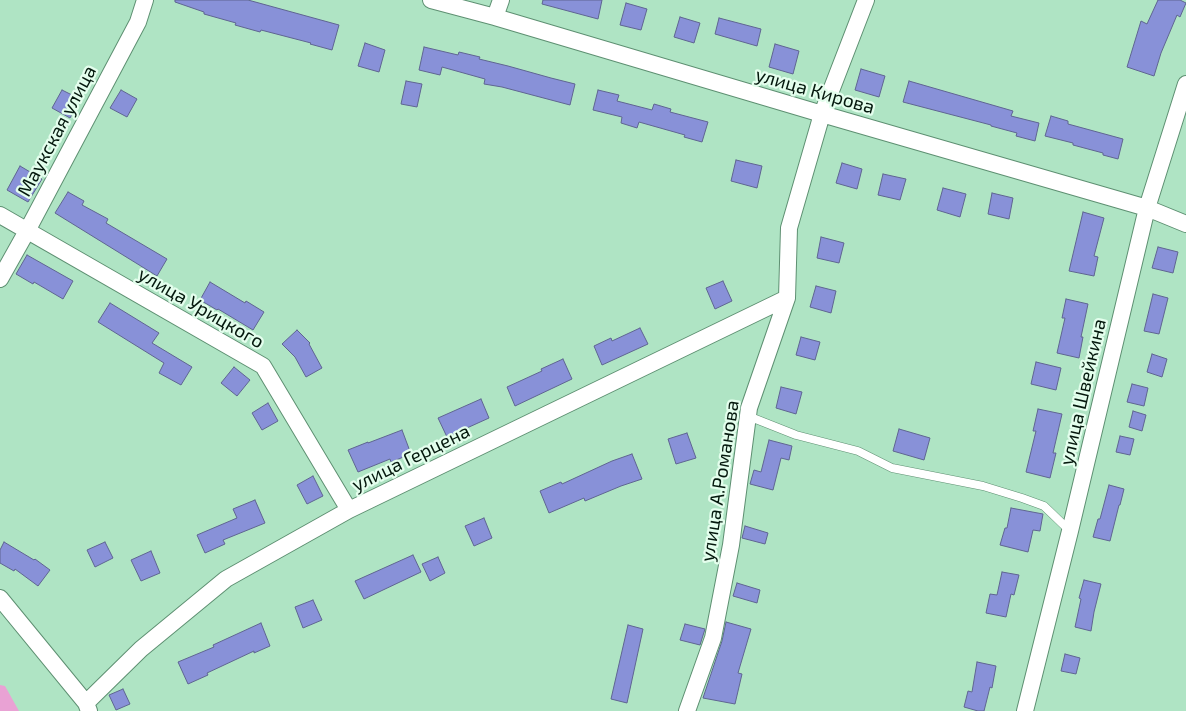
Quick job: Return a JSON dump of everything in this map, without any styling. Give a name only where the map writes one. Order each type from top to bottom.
[{"type":"street","name":"Маукская улица","points":[[0,279],[138,22],[145,0]]},
{"type":"street","name":"улица Кирова","points":[[430,0],[495,16],[822,114],[1147,208],[1186,224]]},
{"type":"street","points":[[495,16],[501,0]]},
{"type":"street","name":"улица А.Романова","points":[[687,711],[713,638],[731,544],[749,408],[787,298],[789,228],[822,114],[866,0]]},
{"type":"street","name":"улица Швейкина","points":[[1025,711],[1147,208],[1186,84]]},
{"type":"street","name":"улица Урицкого","points":[[0,215],[263,366],[349,510]]},
{"type":"street","name":"улица Герцена","points":[[88,707],[141,649],[226,579],[349,510],[787,298]]},
{"type":"street","points":[[0,598],[88,707]]},
{"type":"lane","points":[[748,416],[796,435],[858,451],[892,468],[983,486],[1044,506],[1070,531]]},
{"type":"shaded area","points":[[0,685],[5,686],[19,711],[0,711]]},
{"type":"building","points":[[175,0],[248,0],[339,25],[332,50],[261,30],[260,32],[235,25],[236,23],[204,14],[204,12],[175,2]]},
{"type":"building","points":[[543,0],[602,0],[598,19],[542,4]]},
{"type":"building","points":[[1158,0],[1180,0],[1186,3],[1180,17],[1177,15],[1161,53],[1154,76],[1127,67],[1141,21],[1147,24]]},
{"type":"building","points":[[626,3],[647,9],[641,30],[620,25]]},
{"type":"building","points":[[680,17],[700,23],[694,43],[674,37]]},
{"type":"building","points":[[719,18],[761,29],[757,46],[715,34]]},
{"type":"building","points":[[365,43],[385,50],[379,72],[358,66]]},
{"type":"building","points":[[775,44],[799,51],[793,74],[769,67]]},
{"type":"building","points":[[424,47],[458,55],[459,52],[480,57],[479,59],[575,84],[570,105],[484,84],[485,79],[442,67],[440,75],[419,70]]},
{"type":"building","points":[[861,69],[885,76],[879,97],[855,90]]},
{"type":"building","points":[[406,81],[422,84],[417,107],[401,104]]},
{"type":"building","points":[[909,81],[1013,111],[1011,116],[1039,123],[1035,141],[1016,136],[1017,133],[991,125],[903,102]]},
{"type":"building","points":[[62,90],[80,99],[70,118],[52,108]]},
{"type":"building","points":[[121,90],[137,99],[127,117],[110,108]]},
{"type":"building","points":[[598,90],[619,95],[617,101],[652,110],[654,104],[671,109],[670,112],[708,122],[702,142],[684,137],[685,135],[639,122],[637,128],[621,123],[622,117],[593,110]]},
{"type":"building","points":[[1051,116],[1068,121],[1068,124],[1123,139],[1118,159],[1073,145],[1073,143],[1045,136]]},
{"type":"building","points":[[736,160],[762,166],[757,188],[731,181]]},
{"type":"building","points":[[842,163],[862,169],[857,189],[836,183]]},
{"type":"building","points":[[20,166],[42,179],[28,202],[7,190]]},
{"type":"building","points":[[883,174],[906,179],[900,200],[878,195]]},
{"type":"building","points":[[943,188],[966,194],[960,217],[937,210]]},
{"type":"building","points":[[68,192],[84,201],[82,205],[108,219],[106,223],[167,259],[157,276],[55,213]]},
{"type":"building","points":[[992,193],[1013,198],[1009,219],[988,214]]},
{"type":"building","points":[[1083,212],[1104,218],[1094,256],[1098,257],[1094,276],[1069,271]]},
{"type":"building","points":[[821,237],[844,243],[839,263],[817,258]]},
{"type":"building","points":[[1158,247],[1178,252],[1173,273],[1152,268]]},
{"type":"building","points":[[27,255],[73,281],[63,299],[16,274]]},
{"type":"building","points":[[723,281],[732,301],[715,309],[706,288]]},
{"type":"building","points":[[210,282],[264,312],[253,330],[200,300]]},
{"type":"building","points":[[816,286],[836,291],[831,313],[810,307]]},
{"type":"building","points":[[1153,294],[1168,298],[1159,334],[1144,331]]},
{"type":"building","points":[[1066,299],[1088,304],[1079,358],[1057,353],[1065,318],[1062,318]]},
{"type":"building","points":[[110,303],[159,333],[152,343],[192,367],[181,385],[159,373],[164,363],[98,322]]},
{"type":"building","points":[[640,328],[648,344],[602,365],[594,346],[611,338],[612,341]]},
{"type":"building","points":[[297,330],[310,343],[322,368],[306,377],[295,357],[282,344]]},
{"type":"building","points":[[801,337],[820,342],[815,360],[796,355]]},
{"type":"building","points":[[1152,354],[1167,359],[1162,377],[1147,372]]},
{"type":"building","points":[[563,359],[572,379],[515,406],[507,387]]},
{"type":"building","points":[[1036,362],[1061,368],[1056,390],[1031,384]]},
{"type":"building","points":[[234,367],[250,380],[237,396],[221,383]]},
{"type":"building","points":[[1132,384],[1148,388],[1144,406],[1127,402]]},
{"type":"building","points":[[781,387],[802,392],[796,414],[776,408]]},
{"type":"building","points":[[481,399],[489,418],[447,437],[438,418]]},
{"type":"building","points":[[268,403],[278,421],[262,430],[252,413]]},
{"type":"building","points":[[1038,409],[1062,414],[1053,453],[1056,453],[1050,478],[1026,472],[1036,431],[1033,431]]},
{"type":"building","points":[[1133,411],[1146,415],[1142,431],[1129,427]]},
{"type":"building","points":[[899,429],[930,438],[924,460],[893,451]]},
{"type":"building","points":[[402,430],[411,454],[391,462],[390,459],[358,472],[348,450]]},
{"type":"building","points":[[687,433],[696,458],[676,464],[668,439]]},
{"type":"building","points":[[1120,436],[1134,439],[1130,455],[1116,452]]},
{"type":"building","points":[[769,440],[792,446],[789,460],[781,458],[773,490],[750,484],[754,470],[761,472]]},
{"type":"building","points":[[632,454],[642,479],[585,501],[584,498],[549,513],[540,491],[561,482],[562,484]]},
{"type":"building","points":[[313,476],[323,496],[307,504],[297,485]]},
{"type":"building","points":[[1109,485],[1124,489],[1110,541],[1093,537]]},
{"type":"building","points":[[255,500],[265,523],[223,540],[225,544],[205,553],[197,535],[237,518],[233,509]]},
{"type":"building","points":[[1011,508],[1043,514],[1040,531],[1033,530],[1028,552],[1000,545],[1005,528],[1007,528]]},
{"type":"building","points":[[484,518],[492,538],[474,546],[465,526]]},
{"type":"building","points":[[745,526],[768,533],[765,544],[742,538]]},
{"type":"building","points":[[4,542],[35,559],[50,570],[38,586],[15,569],[14,571],[0,563],[0,550]]},
{"type":"building","points":[[105,542],[113,558],[95,567],[87,550]]},
{"type":"building","points":[[151,551],[160,573],[141,581],[131,560]]},
{"type":"building","points":[[413,555],[421,572],[364,599],[355,581]]},
{"type":"building","points":[[438,557],[445,573],[430,581],[422,564]]},
{"type":"building","points":[[1002,572],[1019,575],[1014,595],[1011,594],[1006,617],[986,613],[990,594],[997,595]]},
{"type":"building","points":[[1084,580],[1101,584],[1091,631],[1075,627],[1081,599],[1079,598]]},
{"type":"building","points":[[737,583],[760,590],[757,603],[733,596]]},
{"type":"building","points":[[313,600],[322,620],[303,628],[295,607]]},
{"type":"building","points":[[726,622],[751,629],[738,673],[742,674],[735,704],[703,698],[722,641]]},
{"type":"building","points":[[261,623],[270,646],[254,653],[254,651],[188,684],[178,662],[214,647],[213,645]]},
{"type":"building","points":[[685,624],[705,629],[700,645],[680,640]]},
{"type":"building","points":[[628,625],[643,629],[627,703],[611,699]]},
{"type":"building","points":[[1065,654],[1080,658],[1076,674],[1061,671]]},
{"type":"building","points":[[977,662],[996,666],[992,688],[990,687],[984,711],[964,707],[968,691],[972,692]]},
{"type":"building","points":[[123,689],[130,704],[116,710],[109,695]]}]
